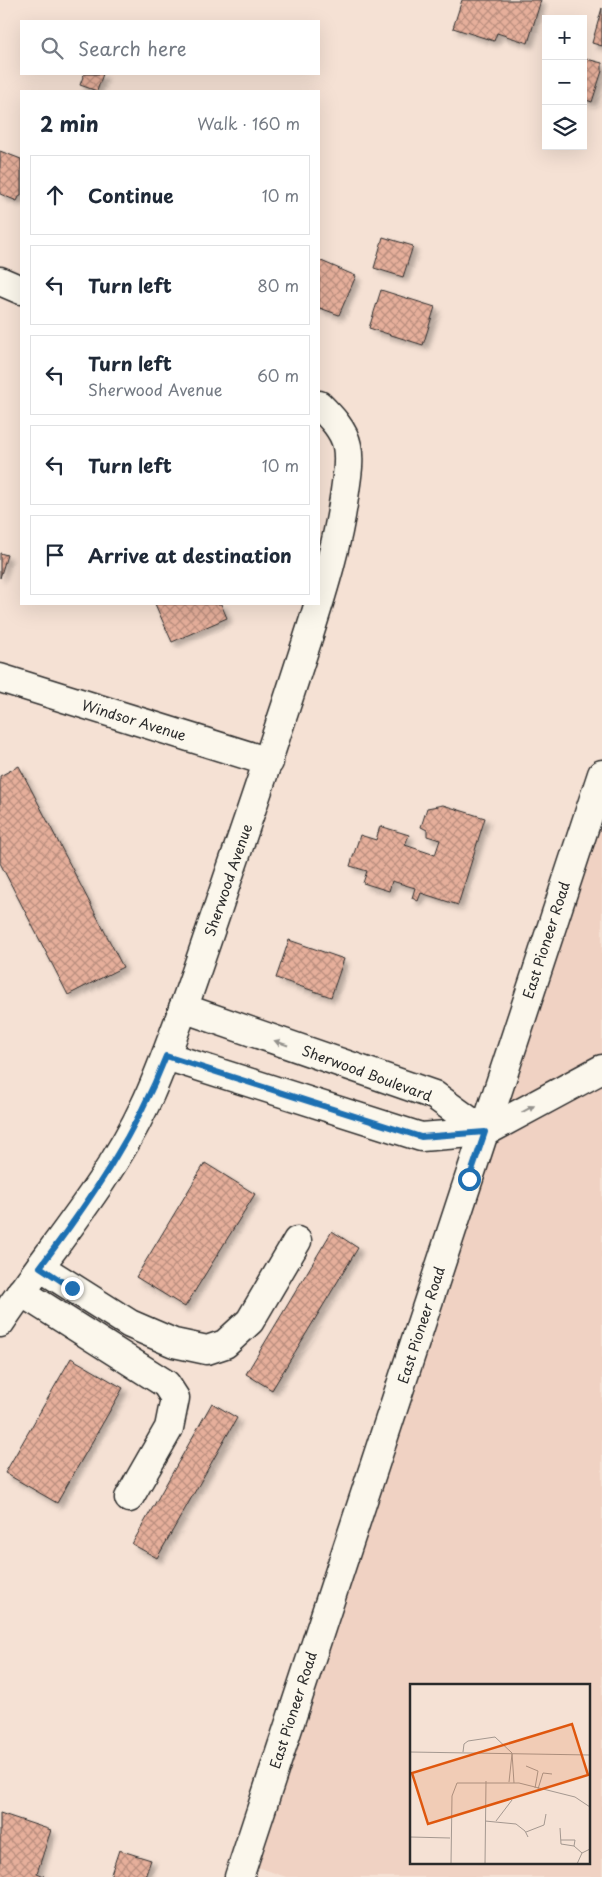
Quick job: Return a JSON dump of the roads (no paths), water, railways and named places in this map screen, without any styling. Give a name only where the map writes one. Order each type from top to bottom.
[{"type":"street","points":[[0,281],[20,290]]},
{"type":"street","name":"Sherwood Avenue","points":[[320,406],[329,414],[342,432],[348,445],[348,469],[343,509],[331,566],[320,601]]},
{"type":"street","name":"Sherwood Avenue","points":[[0,1323],[20,1292],[73,1223],[107,1172],[144,1107],[166,1056],[269,762],[319,605]]},
{"type":"street","name":"Windsor Avenue","points":[[0,678],[269,762]]},
{"type":"street","name":"East Pioneer Road","points":[[239,1877],[602,774]]},
{"type":"street","name":"Sherwood Boulevard","points":[[183,1008],[434,1095],[485,1132]]},
{"type":"street","points":[[166,1056],[421,1137],[485,1132],[602,1069]]},
{"type":"street","points":[[40,1267],[130,1324],[174,1343],[207,1350],[224,1344],[250,1321],[297,1242]]},
{"type":"street","points":[[20,1292],[166,1384],[175,1398],[169,1428],[129,1498]]}]
